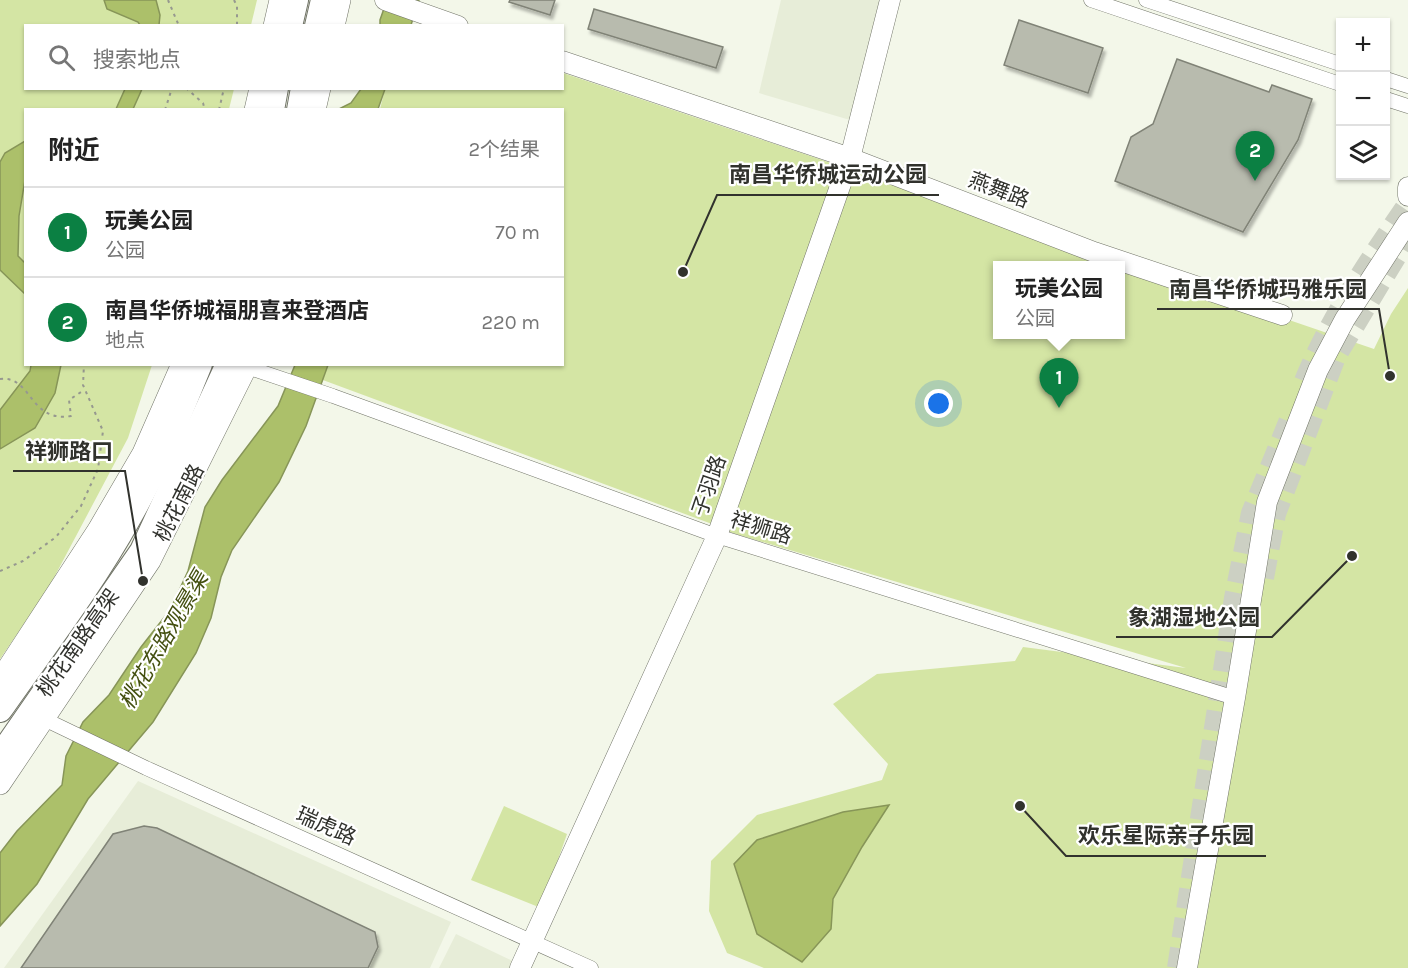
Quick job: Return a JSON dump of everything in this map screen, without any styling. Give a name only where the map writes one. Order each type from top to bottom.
[{"type":"highway","points":[[290,24],[296,0]]},
{"type":"highway","points":[[317,24],[322,0]]},
{"type":"highway","points":[[272,108],[276,90]]},
{"type":"highway","points":[[299,108],[303,90]]},
{"type":"highway","name":"桃花南路高架","points":[[0,710],[95,573],[130,518],[179,417],[199,366]]},
{"type":"highway","name":"桃花南路高架","points":[[0,756],[142,551],[240,366]]},
{"type":"main road","points":[[274,24],[280,0]]},
{"type":"main road","points":[[334,24],[340,0]]},
{"type":"main road","points":[[255,108],[260,90]]},
{"type":"main road","points":[[315,108],[320,90]]},
{"type":"main road","points":[[0,680],[98,530],[143,453],[181,366]]},
{"type":"main road","name":"桃花南路","points":[[0,784],[150,561],[241,366]]},
{"type":"street","points":[[385,0],[452,24]]},
{"type":"street","name":"子羽路","points":[[520,968],[717,536],[850,158],[890,0]]},
{"type":"street","points":[[1091,0],[1336,82]]},
{"type":"street","points":[[1146,0],[1336,62]]},
{"type":"street","name":"燕舞路","points":[[564,62],[850,158],[1121,261]]},
{"type":"street","points":[[1390,80],[1408,86]]},
{"type":"street","points":[[1390,100],[1408,106]]},
{"type":"street","points":[[1408,187],[1408,196]]},
{"type":"street","points":[[1188,968],[1267,502],[1318,370],[1345,319],[1408,222]]},
{"type":"street","name":"燕舞路","points":[[1125,262],[1282,315]]},
{"type":"street","name":"祥狮路","points":[[244,366],[333,396],[717,536],[1235,698]]},
{"type":"street","name":"瑞虎路","points":[[44,718],[146,768],[591,968]]},
{"type":"path","points":[[168,0],[178,24]]},
{"type":"path","points":[[234,0],[237,6],[237,24]]},
{"type":"path","points":[[166,108],[171,90]]},
{"type":"path","points":[[188,90],[203,103],[205,108]]},
{"type":"path","points":[[219,108],[224,90]]},
{"type":"path","points":[[0,571],[24,561],[56,537],[81,506],[98,469],[103,431],[85,389],[84,366]]},
{"type":"path","points":[[0,379],[8,378],[18,383],[45,414],[58,418],[70,416],[69,400],[85,389]]},
{"type":"shaded area","points":[[0,0],[257,0],[251,24],[24,24],[24,90],[234,90],[229,108],[24,108],[24,366],[152,366],[128,438],[49,587],[0,659]]},
{"type":"shaded area","points":[[781,0],[880,0],[850,120],[759,93]]},
{"type":"shaded area","points":[[564,73],[834,164],[837,180],[712,524],[312,376],[314,366],[564,366],[564,108],[380,108],[385,90],[564,90]]},
{"type":"shaded area","points":[[852,171],[1116,261],[993,261],[993,339],[1125,339],[1125,264],[1374,349],[1391,314],[1408,288],[1408,968],[764,968],[727,953],[709,911],[711,861],[757,815],[882,780],[888,764],[833,704],[877,674],[1015,661],[1023,647],[1186,668],[729,532]]},
{"type":"shaded area","points":[[138,781],[451,922],[430,968],[4,968]]},
{"type":"shaded area","points":[[504,806],[567,834],[541,908],[471,880]]},
{"type":"shaded area","points":[[456,934],[515,962],[512,968],[439,968]]},
{"type":"water","points":[[104,0],[156,0],[160,15],[159,24],[139,24],[107,9]]},
{"type":"water","points":[[387,0],[419,0],[411,24],[380,24]]},
{"type":"water","points":[[125,90],[142,90],[133,108],[116,108]]},
{"type":"water","points":[[360,90],[385,90],[378,108],[341,108],[351,103]]},
{"type":"water","points":[[24,142],[24,186],[19,216],[18,256],[24,262],[24,293],[0,270],[0,162],[5,153]]},
{"type":"water","points":[[31,366],[61,366],[55,393],[35,428],[0,449],[0,410],[30,371]]},
{"type":"water","name":"桃花东路观景渠","points":[[295,366],[328,366],[306,426],[279,482],[232,550],[221,577],[211,618],[196,653],[153,722],[88,799],[37,884],[0,926],[0,853],[17,831],[62,785],[66,756],[83,722],[109,695],[141,647],[170,610],[188,571],[205,507],[222,480],[278,406]]},
{"type":"water","points":[[889,805],[833,899],[831,929],[802,962],[757,934],[734,864],[757,840],[843,812]]},
{"type":"building","points":[[510,0],[555,0],[550,15],[509,2]]},
{"type":"building","points":[[594,9],[723,47],[716,68],[588,29]]},
{"type":"building","points":[[1019,20],[1103,48],[1088,93],[1004,65]]},
{"type":"building","points":[[1177,59],[1269,92],[1272,85],[1312,99],[1298,140],[1243,232],[1115,181],[1131,137],[1153,124]]},
{"type":"building","points":[[144,826],[157,828],[375,932],[378,947],[368,968],[21,968],[113,834]]},
{"type":"tunnel","points":[[1304,381],[1338,312],[1408,203]]},
{"type":"tunnel","points":[[1264,578],[1276,514],[1336,357],[1406,241]]},
{"type":"tunnel","points":[[1177,968],[1234,598],[1251,513],[1289,420]]},
{"type":"place","name":"南昌华侨城福朋喜来登酒店","points":[[1255,181]]},
{"type":"place","name":"南昌华侨城运动公园","points":[[683,272]]},
{"type":"place","name":"南昌华侨城玛雅乐园","points":[[1390,376]]},
{"type":"place","name":"玩美公园","points":[[1059,408]]},
{"type":"place","name":"象湖湿地公园","points":[[1352,556]]},
{"type":"place","name":"祥狮路口","points":[[143,581]]},
{"type":"place","name":"欢乐星际亲子乐园","points":[[1020,806]]}]
